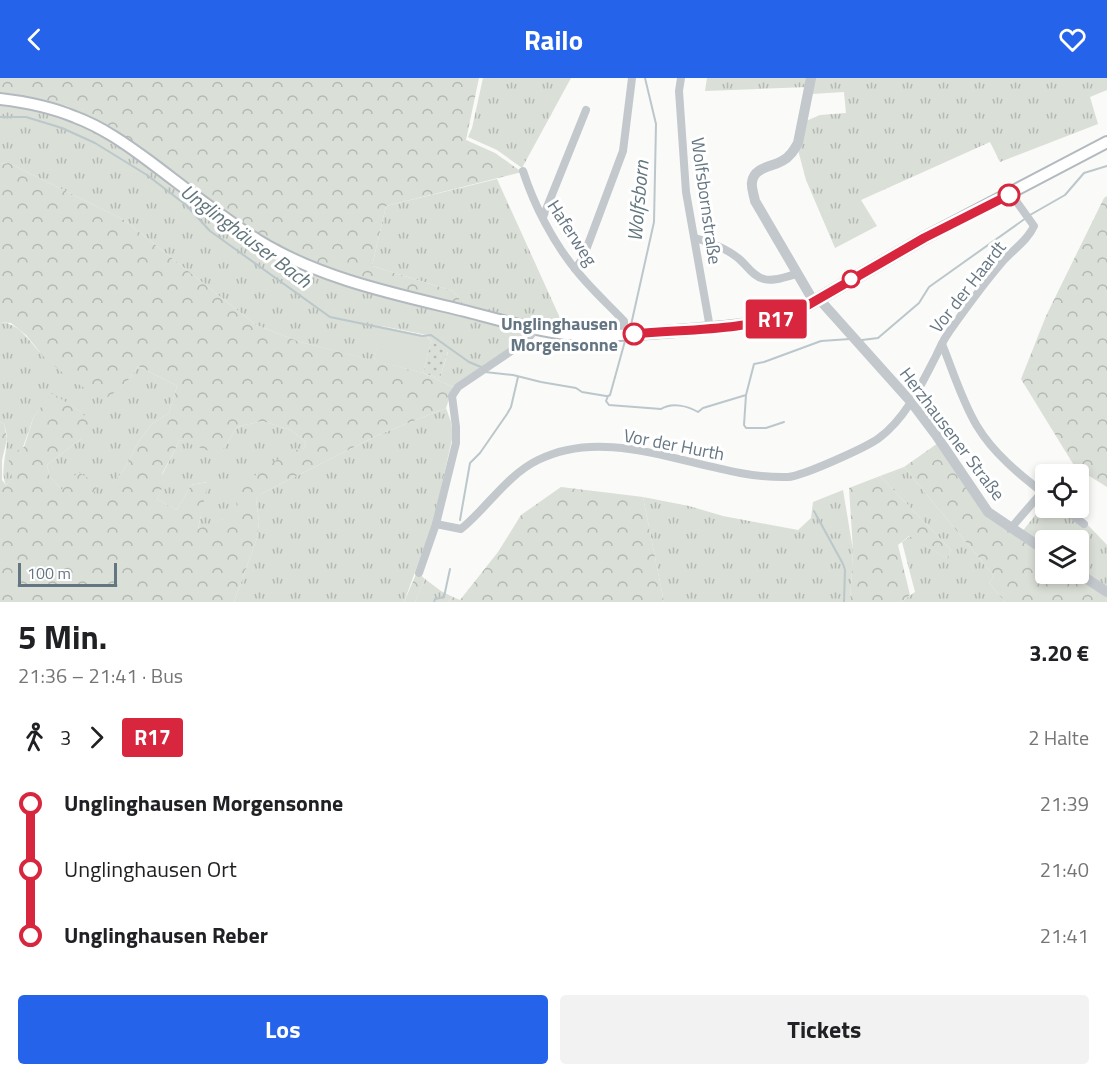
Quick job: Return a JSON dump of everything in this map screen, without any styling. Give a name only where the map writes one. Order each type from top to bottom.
[{"type":"main road","points":[[0,99],[51,108],[77,117],[102,130],[131,148],[240,228],[285,256],[322,271],[404,297],[536,329],[576,335],[710,328],[775,320],[796,312],[924,238],[1107,142]]},
{"type":"street","points":[[575,269],[584,258],[623,151],[632,78]]},
{"type":"street","name":"Wolfsbornstraße","points":[[681,78],[679,91],[686,192],[710,328]]},
{"type":"street","name":"Herzhausener Straße","points":[[811,78],[798,143],[793,153],[783,161],[762,169],[754,176],[752,184],[755,201],[797,274],[816,300],[912,403],[988,512],[1035,544]]},
{"type":"street","points":[[543,217],[586,110]]},
{"type":"street","name":"Haferweg","points":[[523,171],[533,201],[575,269],[624,321],[624,334]]},
{"type":"street","name":"Vor der Haardt","points":[[912,403],[948,334],[1003,261],[1031,233],[1034,226],[1011,194]]},
{"type":"street","points":[[695,238],[709,242],[738,257],[762,279],[769,280],[797,274]]},
{"type":"street","points":[[419,573],[436,524],[456,443],[452,396],[458,387],[526,341],[536,329]]},
{"type":"street","points":[[942,344],[977,427],[1001,457],[1035,485]]},
{"type":"street","name":"Vor der Hurth","points":[[436,524],[461,529],[525,468],[538,459],[560,451],[587,447],[626,449],[742,474],[789,477],[808,472],[879,438],[912,403]]},
{"type":"street","points":[[1011,528],[1035,503]]},
{"type":"street","points":[[1076,518],[1084,524]]},
{"type":"street","points":[[1089,579],[1107,591]]},
{"type":"green space","points":[[0,78],[479,78],[466,140],[495,153],[522,172],[386,206],[372,266],[453,291],[463,304],[416,294],[326,267],[283,250],[229,214],[112,129],[67,106],[0,92]]},
{"type":"green space","points":[[483,78],[571,78],[522,168],[497,150],[468,137]]},
{"type":"green space","points":[[707,78],[809,78],[807,87],[705,91]]},
{"type":"green space","points":[[814,78],[1107,78],[1107,90],[1090,97],[1098,124],[1000,162],[990,142],[861,200],[877,226],[835,248],[806,180],[798,150],[806,121],[820,115],[846,113],[844,92],[811,94]]},
{"type":"green space","points":[[0,104],[37,110],[86,127],[141,160],[295,265],[521,329],[526,338],[453,387],[423,373],[440,378],[448,352],[431,341],[427,335],[382,326],[374,361],[300,342],[256,325],[124,220],[9,163],[0,164]]},
{"type":"green space","points":[[9,163],[124,220],[256,325],[300,342],[423,373],[453,387],[446,408],[378,435],[259,495],[256,499],[259,521],[257,538],[234,602],[0,602],[0,422],[4,424],[7,439],[2,460],[2,480],[6,485],[12,478],[8,456],[24,447],[34,416],[52,393],[81,412],[93,425],[82,438],[47,465],[50,477],[62,490],[78,472],[98,484],[91,499],[97,502],[123,471],[139,441],[153,423],[169,413],[177,386],[138,366],[123,386],[103,400],[69,378],[43,356],[26,335],[11,323],[0,322],[0,164]],"holes":[[[262,421],[291,430],[306,442],[303,450],[291,450],[236,489],[237,518],[225,518],[198,529],[208,482],[191,485],[177,510],[157,499],[166,479],[162,474],[180,440],[217,454],[224,448],[237,427]]]},
{"type":"green space","points":[[497,179],[560,318],[544,326],[463,304],[453,291],[372,266],[386,206]]},
{"type":"green space","points":[[1107,196],[1107,487],[1089,476],[1089,464],[1073,464],[1021,379],[1046,316]]},
{"type":"green space","points":[[465,244],[483,244],[487,256],[467,255]]},
{"type":"green space","points":[[0,322],[15,327],[46,358],[103,399],[123,386],[138,366],[177,386],[169,413],[153,423],[139,441],[123,471],[97,503],[90,499],[98,484],[62,490],[50,477],[47,465],[82,438],[81,412],[52,394],[34,416],[12,478],[6,485],[4,468],[7,436],[4,424],[0,422]]},
{"type":"green space","points":[[381,326],[427,336],[431,341],[423,373],[374,361]]},
{"type":"green space","points":[[431,341],[448,351],[440,378],[423,373]]},
{"type":"green space","points":[[446,408],[453,435],[433,523],[404,602],[234,602],[257,538],[259,521],[256,499],[259,495],[378,435]]},
{"type":"green space","points":[[262,421],[291,430],[306,442],[303,450],[237,518],[225,518],[198,530],[207,482],[191,485],[177,510],[157,499],[165,479],[162,475],[180,440],[224,448],[237,427]]},
{"type":"green space","points":[[938,443],[987,516],[1035,548],[1035,584],[1089,584],[1089,582],[1107,593],[1107,602],[1005,602],[989,583],[994,576],[904,467]]},
{"type":"green space","points":[[904,467],[994,576],[989,583],[1005,602],[901,602],[915,592],[902,542],[910,536],[948,559],[951,550],[880,476]]},
{"type":"green space","points":[[880,476],[951,550],[948,559],[909,536],[898,545],[910,595],[901,602],[850,602],[853,550],[849,488]]},
{"type":"green space","points":[[561,487],[643,497],[664,602],[448,602],[453,597],[460,600],[498,552],[521,515]]},
{"type":"green space","points":[[843,490],[853,550],[850,602],[664,602],[643,497],[689,506],[723,516],[798,530],[811,518],[813,502]]},
{"type":"green space","points":[[1035,516],[1035,518],[1079,518],[1107,545],[1107,590],[1089,578],[1089,530],[1035,530],[1035,542],[1021,533]]},
{"type":"green space","points":[[417,572],[425,579],[415,602],[404,602]]},
{"type":"green space","points":[[425,579],[453,597],[448,602],[415,602]]},
{"type":"waterway","name":"Wolfsborn","points":[[631,325],[654,222],[656,124],[645,78]]},
{"type":"waterway","name":"Unglinghäuser Bach","points":[[0,117],[26,117],[62,128],[95,143],[147,175],[186,205],[210,231],[330,317],[422,336],[431,335],[469,362],[481,367]]},
{"type":"waterway","points":[[1030,215],[1065,195],[1084,173],[1107,166]]},
{"type":"waterway","points":[[862,340],[878,338],[919,303],[929,287],[1026,218]]},
{"type":"waterway","points":[[485,372],[513,375],[608,396],[606,401],[609,405],[661,409],[680,406],[698,412],[703,408],[746,395],[754,364],[821,341],[850,339]]},
{"type":"waterway","name":"Wolfsborn","points":[[608,396],[625,341]]},
{"type":"waterway","points":[[460,520],[470,463],[480,453],[511,407],[518,377]]},
{"type":"waterway","points":[[746,395],[744,425],[746,428],[766,428],[784,422]]},
{"type":"waterway","points":[[814,511],[845,570],[844,602]]},
{"type":"waterway","points":[[434,602],[435,599],[444,597],[450,569]]},
{"type":"bus line","name":"R17","points":[[634,334],[754,324],[775,320],[796,312],[924,238],[1009,195]]},
{"type":"place","name":"Unglinghausen Morgensonne","points":[[634,334]]}]
